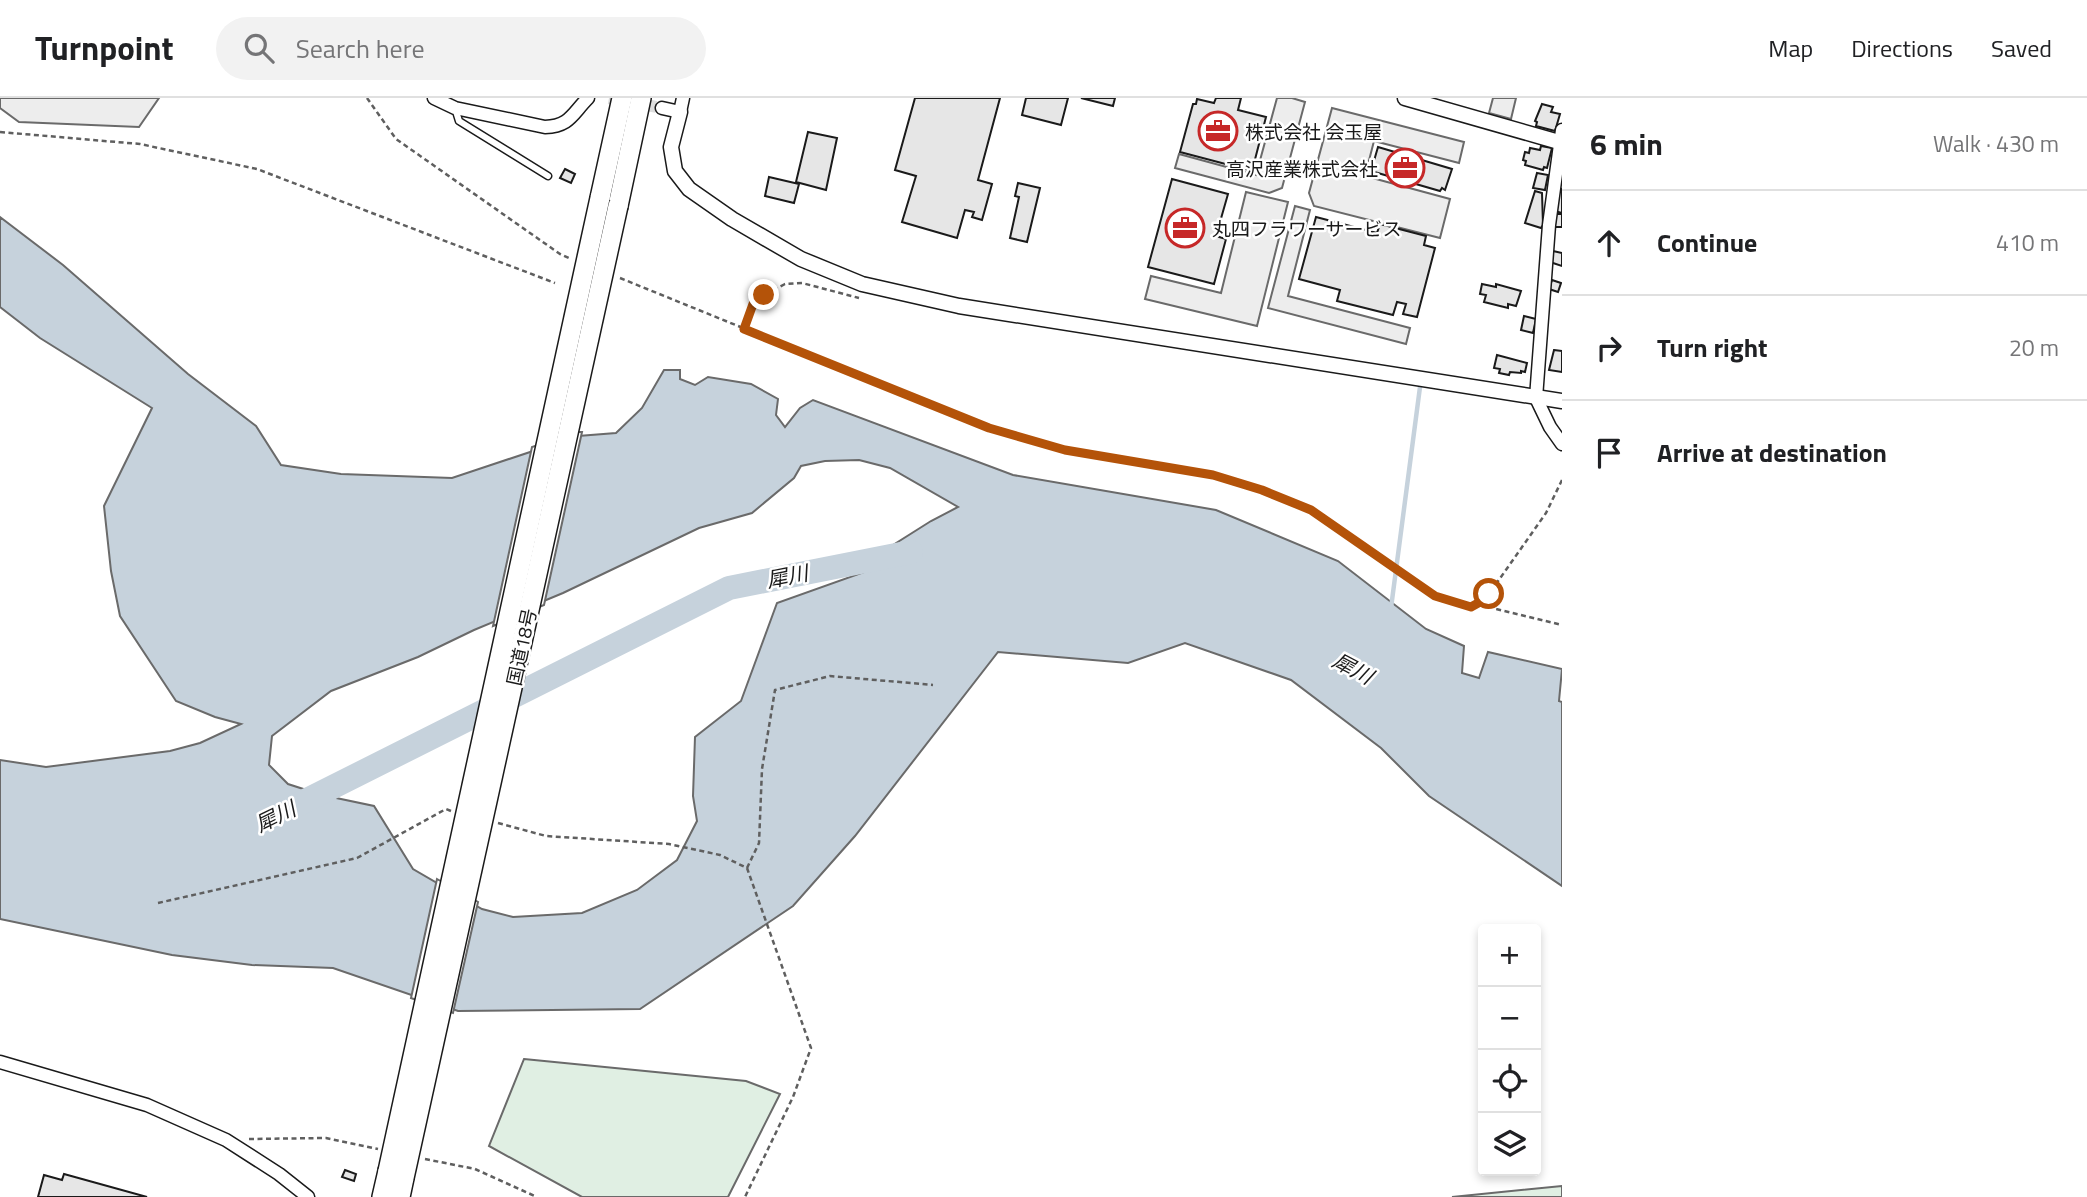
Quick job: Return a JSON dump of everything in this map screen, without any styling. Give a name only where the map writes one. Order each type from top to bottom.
[{"type":"highway","name":"国道18号","points":[[609,202],[622,98]]},
{"type":"highway","name":"国道18号","points":[[382,1197],[398,1182],[609,202],[641,98]]},
{"type":"street","points":[[434,98],[455,108],[545,127],[559,127],[571,119],[588,98]]},
{"type":"street","points":[[1405,98],[1561,136],[1558,181],[1549,225],[1536,398],[1562,444]]},
{"type":"street","points":[[662,108],[682,105],[671,147],[675,171],[689,189],[732,219],[801,259],[862,284],[958,306],[1562,401]]},
{"type":"street","points":[[0,1062],[147,1105],[226,1140],[279,1174],[308,1197]]},
{"type":"lane","points":[[455,108],[459,121],[548,176]]},
{"type":"path","points":[[367,98],[396,139],[560,254],[572,259]]},
{"type":"path","points":[[0,132],[140,144],[257,169],[555,283]]},
{"type":"path","points":[[609,274],[989,428],[1065,450],[1213,475],[1262,490],[1311,510],[1435,596],[1471,607],[1489,597]]},
{"type":"path","points":[[744,329],[753,304],[764,295],[785,285],[802,283],[867,300]]},
{"type":"path","points":[[1562,480],[1546,513],[1489,594],[1496,609],[1562,625]]},
{"type":"path","points":[[745,1197],[793,1097],[811,1048],[747,868],[759,843],[762,769],[775,690],[830,676],[933,685]]},
{"type":"green space","points":[[524,1059],[746,1081],[780,1094],[728,1197],[582,1197],[489,1146]]},
{"type":"green space","points":[[1562,1186],[1562,1197],[1452,1197]]},
{"type":"shaded area","points":[[0,98],[159,98],[139,127],[19,122],[0,108]]},
{"type":"shaded area","points":[[1277,98],[1292,98],[1305,102],[1282,188],[1269,193],[1175,168],[1179,154],[1256,175]]},
{"type":"shaded area","points":[[1493,98],[1516,98],[1511,119],[1489,113]]},
{"type":"shaded area","points":[[1332,108],[1464,142],[1459,163],[1374,141],[1365,176],[1450,199],[1440,238],[1314,206],[1309,193]]},
{"type":"shaded area","points":[[1246,192],[1288,202],[1257,326],[1145,299],[1151,276],[1221,293]]},
{"type":"shaded area","points":[[1295,206],[1310,210],[1288,296],[1410,328],[1406,344],[1268,308]]},
{"type":"water","points":[[0,217],[63,265],[188,374],[256,426],[281,465],[341,474],[452,478],[578,436],[616,433],[642,408],[664,370],[680,370],[680,379],[695,385],[708,377],[751,384],[778,399],[776,415],[785,427],[800,408],[813,400],[1013,475],[1216,510],[1338,561],[1426,629],[1464,646],[1462,673],[1479,678],[1488,652],[1562,669],[1559,701],[1562,702],[1562,886],[1429,796],[1381,748],[1291,680],[1185,643],[1128,663],[998,652],[855,836],[793,906],[640,1009],[458,1011],[333,968],[252,965],[172,955],[0,919],[0,760],[46,767],[170,751],[200,743],[241,724],[176,701],[120,616],[111,571],[104,506],[152,408],[40,338],[0,307]],"holes":[[[859,460],[890,468],[958,507],[882,552],[870,570],[777,603],[741,701],[695,737],[693,796],[697,821],[677,860],[637,890],[582,913],[513,917],[482,909],[413,869],[374,806],[322,795],[288,784],[269,765],[272,736],[331,691],[418,657],[563,593],[699,528],[752,513],[794,478],[801,466],[825,461]]]},
{"type":"pier","points":[[582,432],[544,605],[493,626],[532,447]]},
{"type":"pier","points":[[437,879],[478,902],[453,1013],[411,998]]},
{"type":"building","points":[[915,98],[1000,98],[978,180],[992,184],[982,220],[972,217],[974,212],[965,210],[957,238],[902,222],[916,176],[895,170]]},
{"type":"building","points":[[1026,98],[1068,98],[1061,125],[1022,115]]},
{"type":"building","points":[[1081,98],[1115,98],[1113,106]]},
{"type":"building","points":[[1216,98],[1241,98],[1238,110],[1266,117],[1252,171],[1180,152],[1193,104],[1196,104],[1197,99],[1214,103]]},
{"type":"building","points":[[1542,104],[1553,107],[1551,112],[1560,114],[1555,131],[1536,126],[1535,121]]},
{"type":"building","points":[[808,132],[837,138],[826,190],[796,182]]},
{"type":"building","points":[[1541,146],[1552,148],[1547,168],[1544,167],[1543,170],[1525,165],[1525,152],[1529,153],[1530,148],[1540,150]]},
{"type":"building","points":[[1378,147],[1452,169],[1445,190],[1442,188],[1440,191],[1371,171]]},
{"type":"building","points":[[565,169],[575,174],[571,183],[560,178]]},
{"type":"building","points":[[1537,173],[1548,175],[1545,190],[1533,188]]},
{"type":"building","points":[[769,177],[799,184],[794,203],[765,196]]},
{"type":"building","points":[[1172,179],[1228,194],[1216,236],[1226,239],[1214,284],[1148,267]]},
{"type":"building","points":[[1018,183],[1040,188],[1027,242],[1010,238],[1019,197],[1015,196]]},
{"type":"building","points":[[1560,188],[1562,189],[1562,213],[1555,211]]},
{"type":"building","points":[[1535,191],[1542,193],[1541,228],[1525,223]]},
{"type":"building","points":[[1554,214],[1562,214],[1562,227],[1553,227]]},
{"type":"building","points":[[1316,217],[1377,233],[1380,224],[1426,236],[1424,245],[1435,248],[1417,317],[1403,314],[1406,304],[1397,302],[1393,315],[1337,301],[1340,290],[1299,279]]},
{"type":"building","points":[[1553,251],[1562,253],[1562,266],[1550,262]]},
{"type":"building","points":[[1552,280],[1561,283],[1558,292],[1549,289]]},
{"type":"building","points":[[1482,284],[1496,287],[1496,284],[1521,291],[1516,306],[1508,304],[1508,308],[1484,302],[1486,295],[1480,294]]},
{"type":"building","points":[[1524,316],[1536,319],[1533,333],[1521,330]]},
{"type":"building","points":[[1554,350],[1562,351],[1562,372],[1549,370]]},
{"type":"building","points":[[1497,355],[1527,363],[1525,372],[1510,372],[1509,375],[1499,373],[1500,369],[1494,368]]},
{"type":"building","points":[[345,1170],[356,1174],[354,1181],[342,1177]]},
{"type":"building","points":[[64,1174],[147,1197],[38,1197],[44,1175],[62,1180]]},
{"type":"waterway","points":[[1391,608],[1420,387]]},
{"type":"waterway","name":"犀川","points":[[289,809],[729,588],[911,552]]},
{"type":"tunnel","points":[[609,98],[662,108]]},
{"type":"place","name":"株式会社 会玉屋","points":[[1218,131]]},
{"type":"place","name":"高沢産業株式会社","points":[[1405,168]]},
{"type":"place","name":"丸四フラワーサービス","points":[[1185,228]]},
{"type":"route","points":[[764,295],[753,304],[744,329],[989,428],[1065,450],[1213,475],[1262,490],[1311,510],[1435,596],[1471,607],[1489,597],[1489,594]]}]
